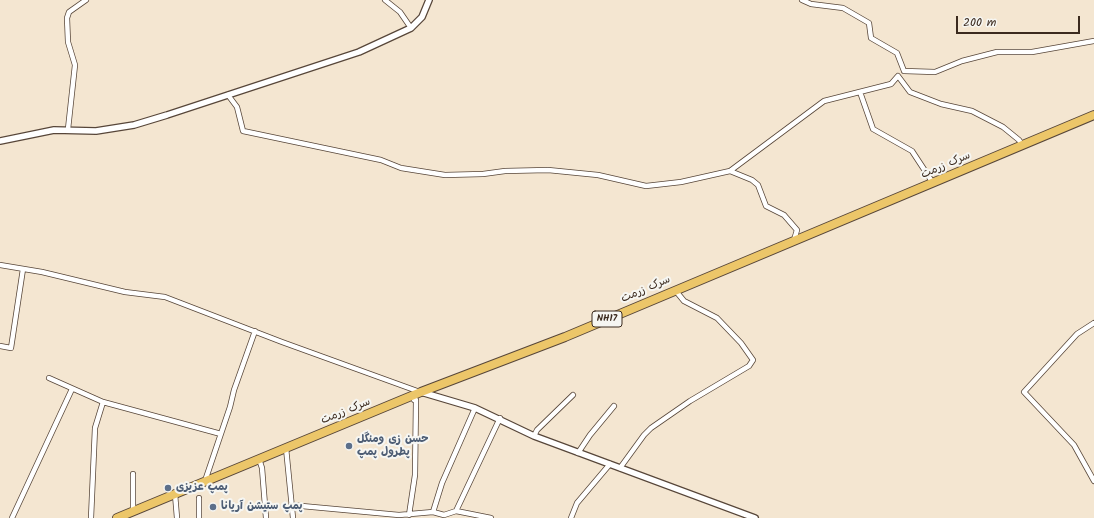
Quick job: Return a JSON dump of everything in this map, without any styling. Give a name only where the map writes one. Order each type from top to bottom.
[{"type":"highway","name":"سرک زرمت","points":[[117,518],[130,514],[421,392],[565,337],[1094,115]]},
{"type":"street","points":[[68,129],[75,65],[68,42],[67,18],[69,12],[86,0]]},
{"type":"street","points":[[385,0],[388,4],[400,12],[411,28]]},
{"type":"street","points":[[0,141],[16,136],[68,129],[96,131],[134,125],[359,52],[411,28],[422,17],[429,0]]},
{"type":"street","points":[[802,0],[811,4],[843,8],[869,24],[871,38],[897,53],[904,71]]},
{"type":"street","points":[[904,71],[935,72],[962,62],[997,52],[1032,52],[1094,41]]},
{"type":"street","points":[[228,95],[237,107],[244,131],[382,160],[401,168],[445,175],[548,170],[598,175],[646,186],[661,185],[733,169],[760,147],[824,101],[890,84],[898,76],[900,77],[904,71]]},
{"type":"street","points":[[900,77],[910,92],[941,104],[972,111],[1010,131],[1022,146]]},
{"type":"street","points":[[860,92],[873,130],[912,151],[933,183]]},
{"type":"street","points":[[733,169],[758,185],[766,206],[784,215],[797,230],[794,240]]},
{"type":"street","points":[[0,265],[125,292],[165,296],[421,392],[475,408],[500,418],[534,436],[578,454],[610,464],[755,518]]},
{"type":"street","points":[[0,346],[11,348],[22,269]]},
{"type":"street","points":[[620,468],[644,435],[651,428],[690,401],[749,366],[753,360],[741,343],[716,318],[684,301],[675,290]]},
{"type":"street","points":[[1094,322],[1077,334],[1024,392],[1074,445],[1094,482]]},
{"type":"street","points":[[207,482],[206,478],[234,390],[255,331]]},
{"type":"street","points":[[49,378],[103,402],[221,434]]},
{"type":"street","points":[[12,518],[72,389]]},
{"type":"street","points":[[534,436],[537,430],[573,395]]},
{"type":"street","points":[[409,515],[415,475],[416,400],[414,400],[413,396]]},
{"type":"street","points":[[91,518],[95,428],[103,402]]},
{"type":"street","points":[[578,454],[590,435],[614,406]]},
{"type":"street","points":[[433,512],[442,483],[475,408]]},
{"type":"street","points":[[456,511],[500,418]]},
{"type":"street","points":[[286,448],[293,518]]},
{"type":"street","points":[[259,459],[262,468],[266,518]]},
{"type":"street","points":[[571,518],[577,503],[610,464]]},
{"type":"street","points":[[130,514],[133,474]]},
{"type":"street","points":[[175,494],[177,518]]},
{"type":"street","points":[[199,498],[200,518]]},
{"type":"street","points":[[291,505],[379,516],[409,515],[433,512],[444,514],[456,511],[491,518]]},
{"type":"place","name":"حسن زی ومنگل پطرول پمپ","points":[[349,446]]},
{"type":"place","name":"پمپ عزیزی","points":[[168,488]]},
{"type":"place","name":"پمپ ستیشن آریانا","points":[[213,507]]}]
